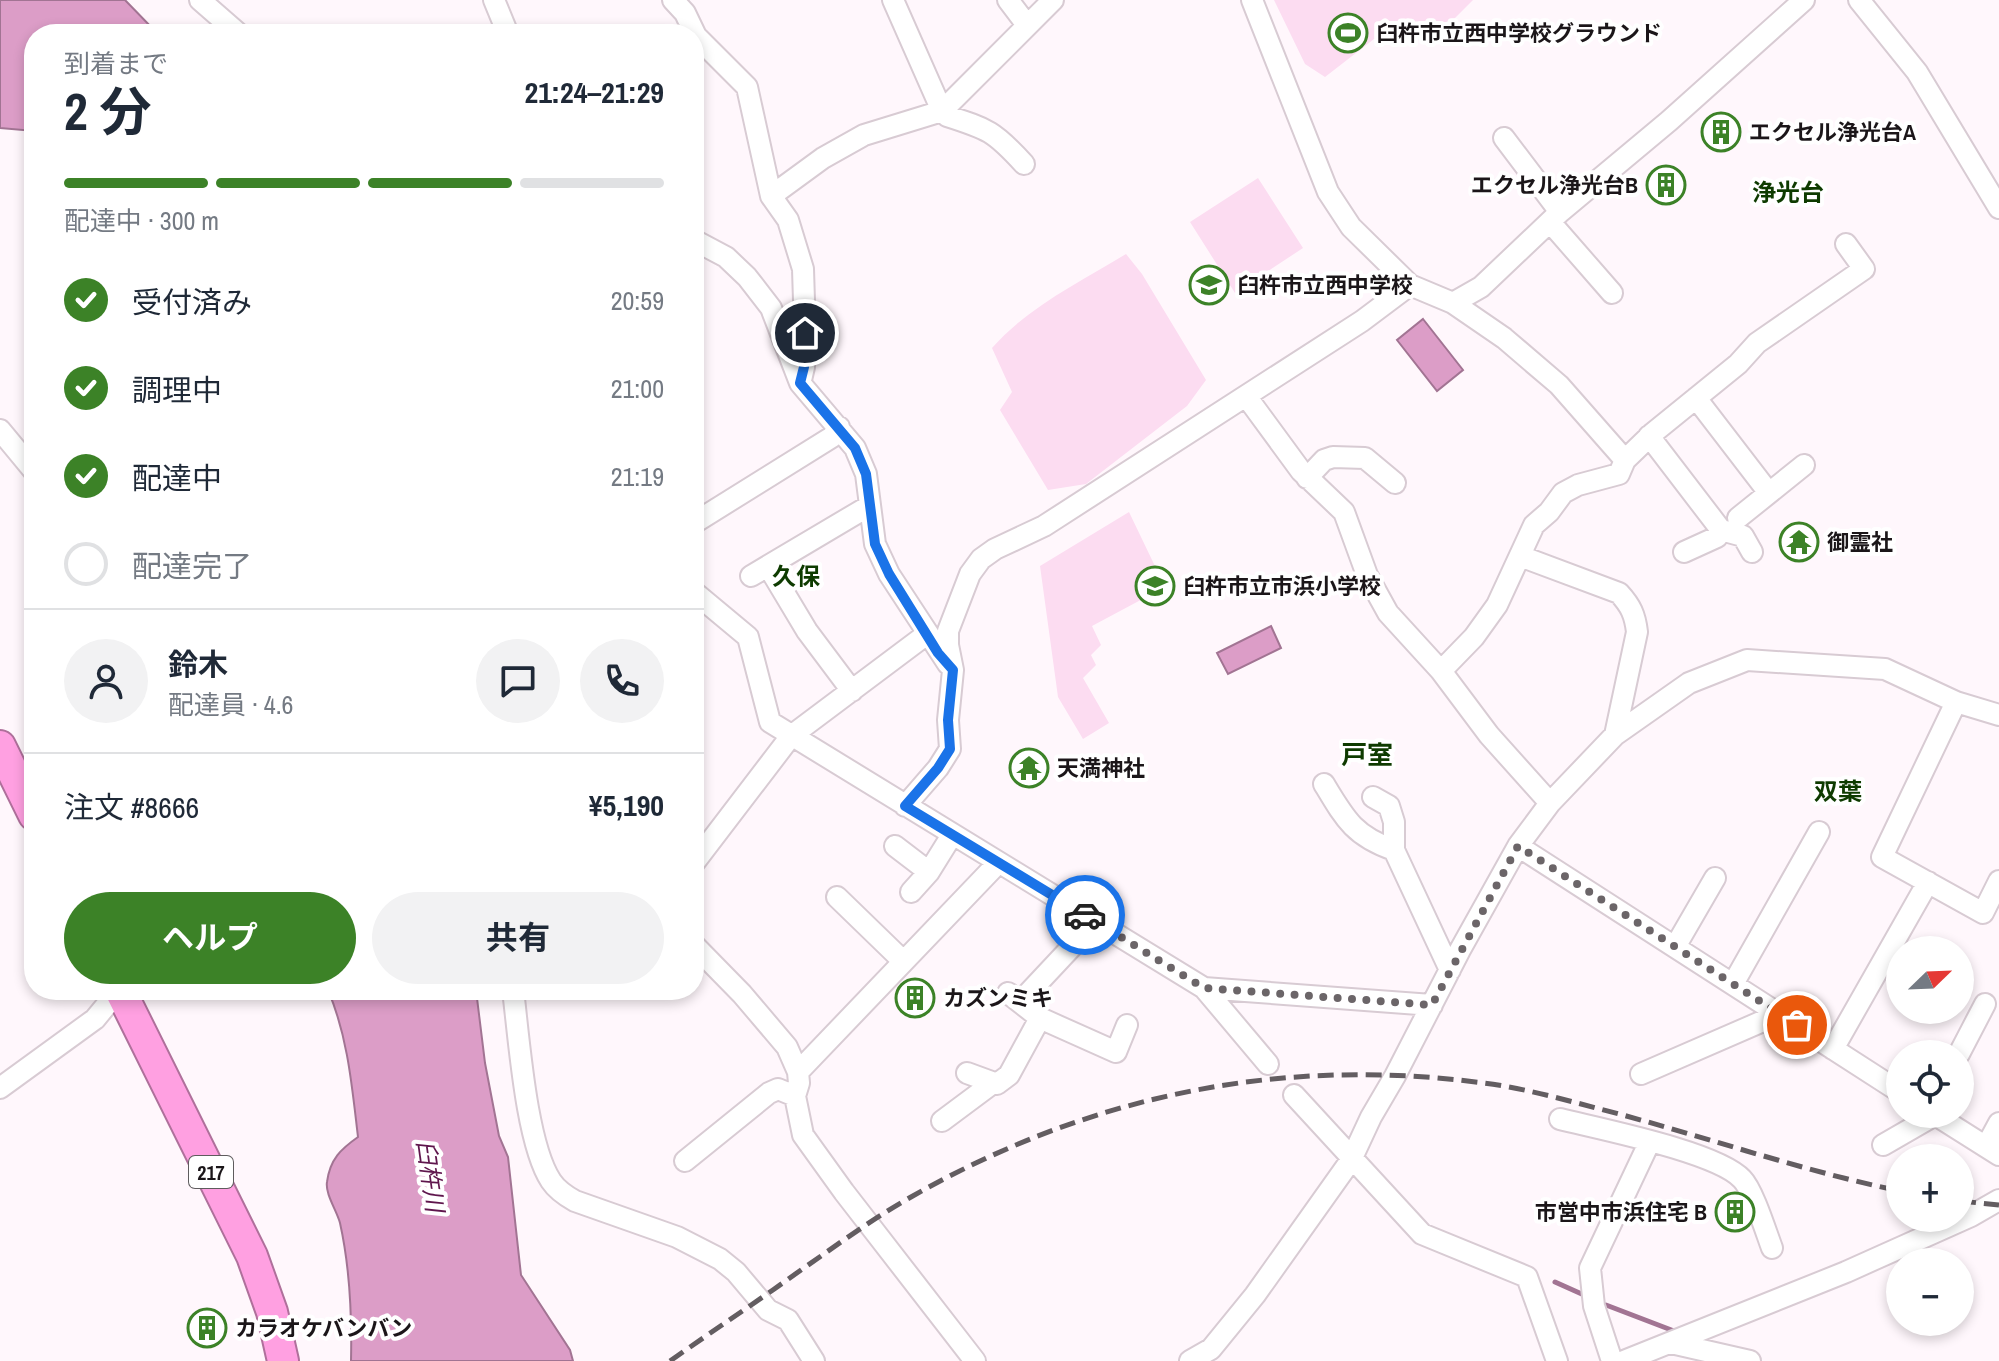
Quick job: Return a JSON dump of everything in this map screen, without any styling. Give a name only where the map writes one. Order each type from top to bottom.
[{"type":"highway","points":[[0,746],[24,795]]},
{"type":"highway","name":"217","points":[[125,1000],[252,1256],[272,1312],[283,1361]]},
{"type":"street","points":[[200,0],[228,24]]},
{"type":"street","points":[[494,0],[504,24]]},
{"type":"street","points":[[673,0],[690,24]]},
{"type":"street","points":[[893,0],[942,111],[947,116],[989,130],[1003,140],[1024,164]]},
{"type":"street","points":[[1008,0],[1027,25]]},
{"type":"street","points":[[771,196],[823,158],[864,135],[942,111],[1053,0]]},
{"type":"street","points":[[1252,0],[1328,192],[1351,227],[1410,285],[1453,303],[1504,338],[1559,385],[1625,460]]},
{"type":"street","points":[[1453,303],[1481,287],[1555,217],[1669,121],[1804,0]]},
{"type":"street","points":[[1859,0],[1917,72],[1999,208]]},
{"type":"street","points":[[704,44],[747,87],[771,196],[788,220],[803,269],[805,344],[800,383]]},
{"type":"street","points":[[1504,138],[1555,217],[1612,293]]},
{"type":"street","points":[[1441,671],[1474,637],[1497,605],[1534,525],[1563,493],[1578,485],[1619,474],[1625,460],[1649,436],[1738,364],[1757,343],[1864,269],[1846,244]]},
{"type":"street","points":[[704,245],[726,257],[747,277],[771,308],[800,383],[855,448],[864,468],[875,544],[889,574],[938,653],[953,670]]},
{"type":"street","points":[[905,806],[950,749],[948,720],[953,670],[948,631],[970,574],[981,559],[1044,526],[1362,321],[1410,285]]},
{"type":"street","points":[[1246,396],[1307,478],[1344,512],[1367,575],[1388,613],[1441,671],[1489,735],[1550,803]]},
{"type":"street","points":[[1696,398],[1769,493]]},
{"type":"street","points":[[704,517],[832,437],[839,427]]},
{"type":"street","points":[[0,430],[24,457]]},
{"type":"street","points":[[1649,436],[1743,536],[1752,552]]},
{"type":"street","points":[[1307,478],[1324,460],[1333,457],[1365,458],[1395,483]]},
{"type":"street","points":[[1684,552],[1717,537],[1804,465]]},
{"type":"street","points":[[852,691],[759,571],[869,506]]},
{"type":"street","points":[[1520,556],[1619,593],[1629,604],[1635,616],[1637,632],[1615,735]]},
{"type":"street","points":[[704,600],[748,637],[770,722],[1204,988],[1268,1064]]},
{"type":"street","points":[[704,850],[791,736],[927,634]]},
{"type":"street","points":[[1190,1361],[1211,1349],[1255,1295],[1351,1160],[1371,1117],[1518,846],[1550,803],[1615,735],[1689,683],[1747,660],[1885,669],[1956,702],[1999,715]]},
{"type":"street","points":[[1956,702],[1882,857],[1983,913],[1999,881]]},
{"type":"street","points":[[1324,784],[1354,830],[1376,844],[1394,850]]},
{"type":"street","points":[[1373,797],[1389,806],[1394,822],[1394,850],[1450,970]]},
{"type":"street","points":[[1733,984],[1819,832]]},
{"type":"street","points":[[911,892],[929,872],[952,835]]},
{"type":"street","points":[[895,846],[929,872]]},
{"type":"street","points":[[1518,846],[1886,1083]]},
{"type":"street","points":[[798,1072],[998,863]]},
{"type":"street","points":[[1675,947],[1715,878]]},
{"type":"street","points":[[1833,1049],[1928,882]]},
{"type":"street","points":[[837,897],[903,961]]},
{"type":"street","points":[[1095,922],[1015,997],[1040,1018],[1116,1052],[1127,1025]]},
{"type":"street","points":[[704,955],[787,1047],[798,1072],[795,1096],[803,1135],[975,1361]]},
{"type":"street","points":[[1204,988],[1432,1005]]},
{"type":"street","points":[[0,1088],[95,1019],[111,1000]]},
{"type":"street","points":[[514,1000],[535,1143],[552,1183],[562,1194],[575,1201],[677,1237],[720,1259],[736,1272],[768,1310],[788,1320],[814,1361]]},
{"type":"street","points":[[1966,1040],[1985,1004]]},
{"type":"street","points":[[1641,1074],[1779,1014]]},
{"type":"street","points":[[967,1073],[997,1084],[1009,1075],[1040,1018]]},
{"type":"street","points":[[942,1121],[993,1083]]},
{"type":"street","points":[[685,1161],[769,1093],[778,1089],[795,1096]]},
{"type":"street","points":[[1294,1095],[1422,1234],[1527,1277],[1557,1361]]},
{"type":"street","points":[[1560,1119],[1650,1141],[1726,1167],[1744,1181],[1772,1248]]},
{"type":"street","points":[[1957,1128],[1993,1151],[1999,1123]]},
{"type":"street","points":[[1883,1145],[1912,1128]]},
{"type":"street","points":[[1612,1361],[1594,1306],[1590,1268],[1650,1141]]},
{"type":"street","points":[[1624,1361],[1846,1272],[1971,1216],[1999,1200]]},
{"type":"street","points":[[1671,1343],[1750,1361]]},
{"type":"shaded area","name":"臼杵市立西中学校グラウンド","points":[[1274,0],[1473,0],[1453,20],[1386,39],[1374,39],[1325,77],[1305,64]]},
{"type":"shaded area","points":[[1258,178],[1303,248],[1235,293],[1190,222]]},
{"type":"shaded area","points":[[1126,254],[1142,274],[1206,380],[1187,406],[1086,484],[1048,490],[1000,410],[1012,392],[992,348],[1038,308]]},
{"type":"shaded area","points":[[1129,512],[1165,587],[1092,626],[1101,645],[1091,655],[1096,665],[1083,678],[1109,723],[1083,739],[1058,697],[1040,566]]},
{"type":"water","points":[[0,0],[125,0],[148,24],[24,24],[24,130],[0,128]]},
{"type":"water","points":[[1423,319],[1463,370],[1437,391],[1397,340]]},
{"type":"water","points":[[1271,626],[1281,648],[1228,674],[1217,653]]},
{"type":"water","name":"臼杵川","points":[[332,1000],[477,1000],[499,1136],[508,1157],[521,1275],[570,1350],[573,1361],[351,1361],[351,1309],[346,1257],[340,1223],[329,1197],[327,1182],[337,1155],[358,1137],[345,1044]]},
{"type":"waterway","points":[[1555,1282],[1584,1295]]},
{"type":"waterway","points":[[1606,1305],[1674,1331]]},
{"type":"railway","points":[[670,1361],[882,1214],[979,1162],[1047,1132],[1117,1109],[1188,1092],[1260,1080],[1334,1075],[1408,1076],[1499,1085],[1571,1101],[1886,1188]]},
{"type":"railway","points":[[1974,1202],[1999,1205]]},
{"type":"way so far","points":[[1085,915],[1204,988],[1432,1005],[1518,846],[1797,1025]]},
{"type":"place","name":"臼杵市立西中学校グラウンド","points":[[1348,33]]},
{"type":"place","name":"エクセル浄光台A","points":[[1721,132]]},
{"type":"place","name":"エクセル浄光台B","points":[[1666,185]]},
{"type":"place","name":"臼杵市立西中学校","points":[[1209,285]]},
{"type":"place","name":"御霊社","points":[[1799,542]]},
{"type":"place","name":"臼杵市立市浜小学校","points":[[1155,586]]},
{"type":"place","name":"天満神社","points":[[1029,768]]},
{"type":"place","name":"カズンミキ","points":[[915,998]]},
{"type":"place","name":"市営中市浜住宅 B","points":[[1735,1212]]},
{"type":"place","name":"カラオケバンバン","points":[[207,1328]]},
{"type":"district","name":"浄光台","points":[[1788,192]]},
{"type":"district","name":"久保","points":[[796,576]]},
{"type":"district","name":"戸室","points":[[1367,754]]},
{"type":"district","name":"双葉","points":[[1838,791]]},
{"type":"route","points":[[805,333],[800,383],[855,448],[866,474],[875,544],[889,574],[938,653],[953,670],[948,720],[950,749],[905,806],[1085,915]]}]
